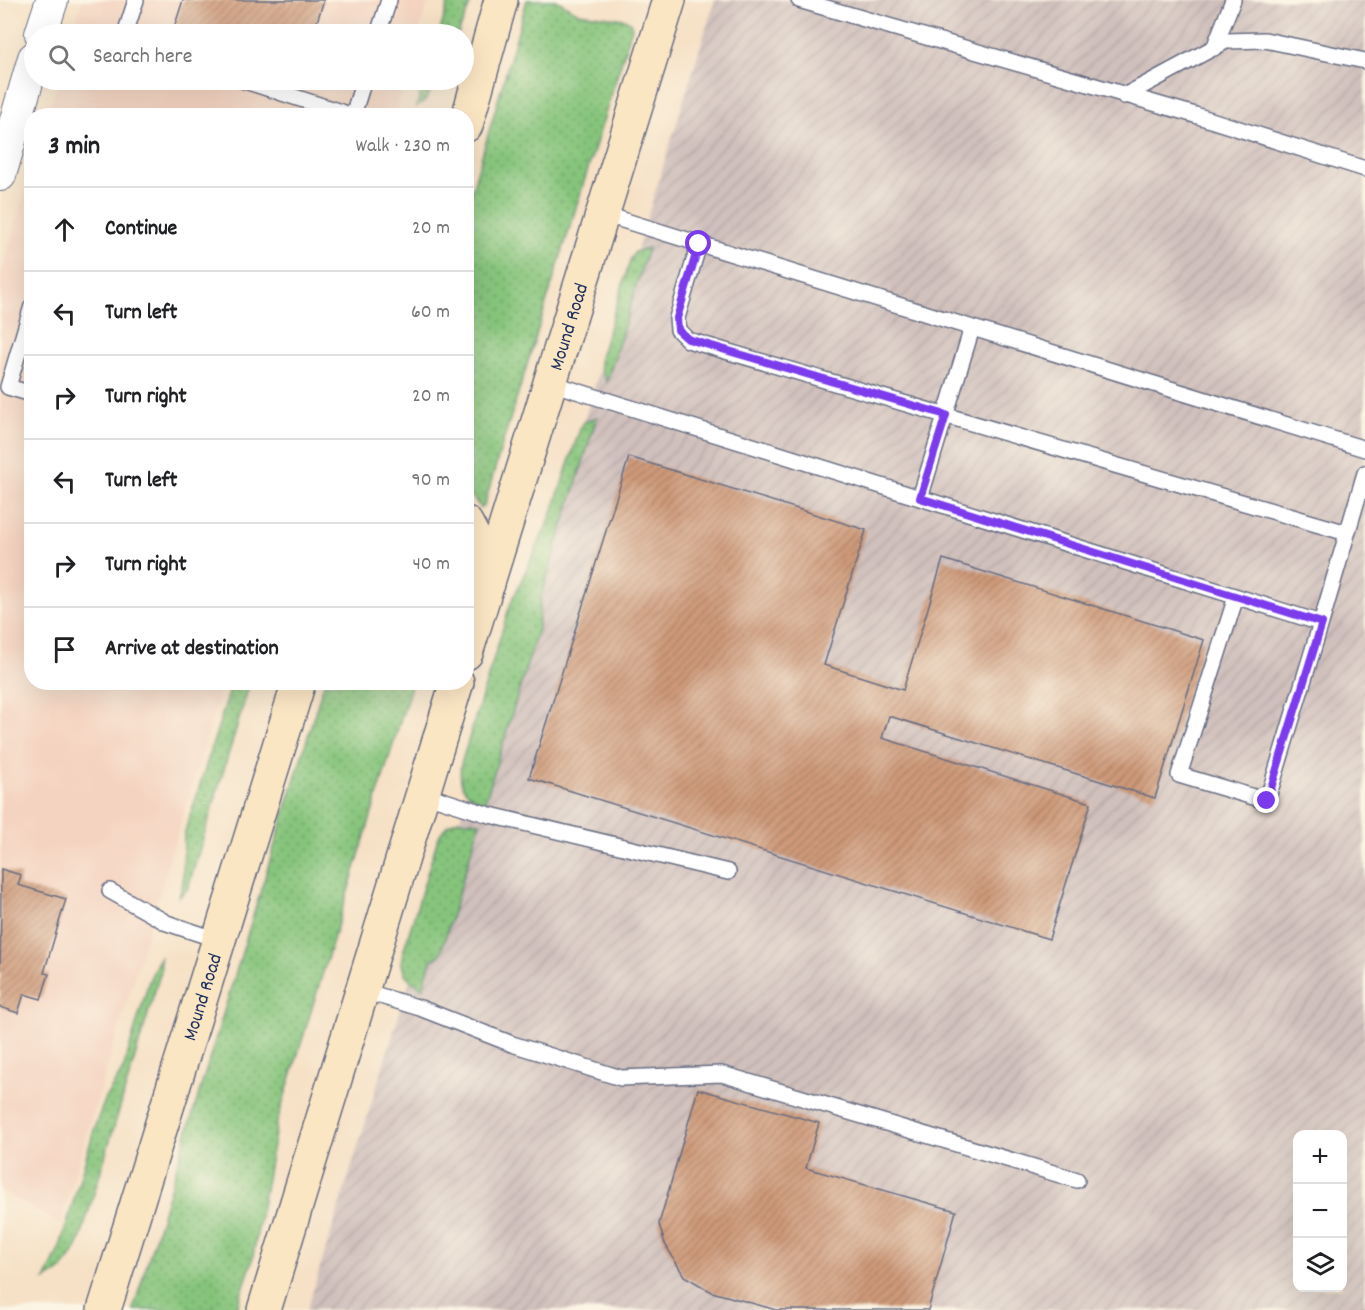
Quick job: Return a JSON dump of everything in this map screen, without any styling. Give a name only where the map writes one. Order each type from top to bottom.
[{"type":"main road","points":[[471,108],[501,0]]},
{"type":"main road","name":"Mound Road","points":[[474,628],[669,0]]},
{"type":"main road","points":[[474,538],[480,549],[488,584]]},
{"type":"main road","name":"Mound Road","points":[[104,1310],[296,690]]},
{"type":"main road","points":[[264,1310],[364,991],[455,690]]},
{"type":"street","points":[[44,24],[52,0]]},
{"type":"street","points":[[0,176],[25,90]]},
{"type":"lane","points":[[128,24],[136,0]]},
{"type":"lane","points":[[381,24],[389,0]]},
{"type":"lane","points":[[799,0],[1365,169]]},
{"type":"lane","points":[[1214,48],[1233,0]]},
{"type":"lane","points":[[1124,96],[1226,41],[1265,40],[1365,61]]},
{"type":"lane","points":[[274,90],[331,108]]},
{"type":"lane","points":[[355,108],[361,90]]},
{"type":"lane","points":[[603,214],[1365,449]]},
{"type":"lane","points":[[699,244],[677,318],[678,330],[688,339],[1347,533]]},
{"type":"lane","points":[[920,498],[972,328]]},
{"type":"lane","points":[[24,333],[8,387],[24,392]]},
{"type":"lane","points":[[550,383],[1322,623]]},
{"type":"lane","points":[[1236,597],[1179,775],[1267,801],[1365,473]]},
{"type":"lane","points":[[423,794],[486,814],[728,872]]},
{"type":"lane","points":[[110,891],[167,923],[218,940]]},
{"type":"lane","points":[[364,991],[420,1008],[512,1044],[621,1078],[722,1074],[1077,1179]]},
{"type":"shaded area","points":[[82,0],[429,0],[421,24],[75,24]]},
{"type":"shaded area","points":[[715,0],[1365,0],[1365,1310],[307,1310]]},
{"type":"shaded area","points":[[55,90],[402,90],[396,108],[50,108]]},
{"type":"shaded area","points":[[24,195],[24,690],[221,690],[60,1224],[0,1190],[0,277]]},
{"type":"green space","points":[[449,0],[472,0],[462,24],[442,24]]},
{"type":"green space","points":[[527,0],[556,0],[579,13],[624,19],[630,22],[632,28],[484,506],[481,508],[474,499],[474,183]]},
{"type":"green space","points":[[422,90],[431,90],[425,101],[416,107]]},
{"type":"green space","points":[[648,248],[607,382],[600,368],[600,357],[631,258],[635,252]]},
{"type":"green space","points":[[597,417],[541,596],[538,629],[485,802],[467,793],[464,789],[461,764],[510,605],[550,518],[580,429],[584,422]]},
{"type":"green space","points":[[230,690],[248,690],[188,888],[179,897],[183,883],[184,835]]},
{"type":"green space","points":[[322,690],[410,690],[277,1122],[252,1262],[236,1310],[133,1310]]},
{"type":"green space","points":[[458,820],[480,822],[440,955],[431,960],[423,988],[406,975],[402,956],[438,838],[446,827]]},
{"type":"green space","points":[[160,956],[161,971],[80,1240],[67,1264],[45,1280],[60,1247],[96,1123],[107,1095],[123,1070],[149,981]]},
{"type":"building","points":[[183,0],[324,0],[316,24],[175,24]]},
{"type":"building","points":[[629,457],[866,530],[824,665],[903,690],[943,559],[1204,640],[1155,798],[889,716],[882,738],[1091,803],[1049,939],[529,778]]},
{"type":"building","points":[[1,869],[21,875],[18,885],[66,899],[44,973],[49,974],[41,999],[24,994],[18,1013],[0,1007]]},
{"type":"building","points":[[698,1089],[819,1123],[806,1168],[956,1211],[928,1310],[776,1310],[712,1292],[684,1276],[665,1244],[659,1224]]},
{"type":"route","points":[[699,244],[677,318],[678,330],[688,339],[946,415],[920,498],[1322,623],[1267,801]]}]
